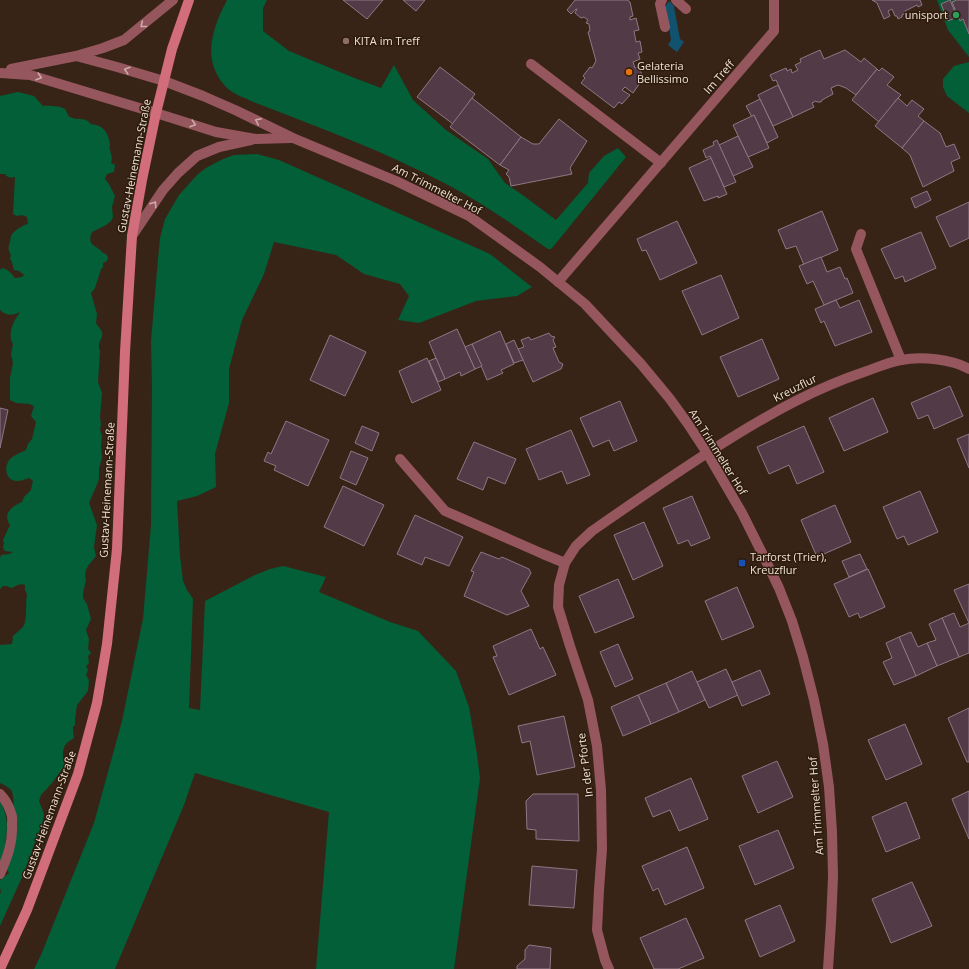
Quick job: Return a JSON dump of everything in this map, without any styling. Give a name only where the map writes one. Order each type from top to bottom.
[{"type":"main road","name":"Gustav-Heinemann-Straße","points":[[0,969],[27,910],[78,774],[97,703],[107,644],[117,549],[125,352],[132,236],[156,113],[172,49],[189,0]]},
{"type":"street","points":[[0,72],[76,56],[124,40],[173,0]]},
{"type":"street","points":[[662,0],[660,4],[665,27]]},
{"type":"street","points":[[676,0],[686,9]]},
{"type":"street","name":"Im Treff","points":[[558,282],[774,31],[774,0]]},
{"type":"street","name":"Am Trimmelter Hof","points":[[76,56],[164,81],[235,110],[293,138],[396,181],[469,216],[540,267],[585,304],[641,364],[670,399],[688,424],[742,513],[779,588],[803,657],[823,744],[831,810],[832,877],[828,969]]},
{"type":"street","points":[[531,64],[661,163]]},
{"type":"street","name":"Am Trimmelter Hof","points":[[0,72],[30,75],[216,132],[256,139]]},
{"type":"street","name":"Am Trimmelter Hof","points":[[132,236],[163,190],[178,173],[197,156],[219,147],[256,139],[293,138]]},
{"type":"street","points":[[861,234],[856,249],[901,360]]},
{"type":"street","name":"Kreuzflur","points":[[706,453],[784,406],[847,378],[901,360],[921,358],[936,359],[963,366],[969,370]]},
{"type":"street","name":"In der Pforte","points":[[609,969],[597,930],[602,849],[601,790],[597,746],[588,700],[558,607],[560,584],[566,563],[576,546],[592,531],[706,453]]},
{"type":"street","points":[[400,459],[445,511],[566,563]]},
{"type":"street","points":[[0,794],[11,810],[12,815],[10,847],[0,874]]},
{"type":"green space","points":[[227,0],[267,0],[263,8],[263,31],[289,51],[352,77],[381,88],[394,65],[413,100],[446,130],[488,159],[505,183],[556,220],[588,183],[589,173],[604,156],[618,148],[626,157],[553,247],[548,249],[500,216],[450,186],[402,162],[352,140],[251,101],[226,87],[218,77],[211,55],[217,22]]},
{"type":"green space","name":"unisport","points":[[937,0],[969,0],[969,57],[948,30]]},
{"type":"green space","points":[[969,62],[969,113],[947,96],[943,87],[943,79],[954,66]]},
{"type":"green space","points":[[18,92],[34,96],[43,106],[63,108],[70,117],[86,120],[104,130],[108,136],[110,144],[112,158],[111,163],[115,165],[114,172],[107,174],[105,179],[115,196],[112,207],[113,217],[111,221],[92,232],[90,240],[93,245],[108,257],[107,261],[103,263],[103,267],[95,288],[91,293],[97,314],[96,323],[102,334],[99,343],[100,351],[98,382],[102,393],[100,429],[102,437],[102,458],[99,468],[98,482],[89,503],[97,525],[94,547],[96,556],[86,570],[86,580],[83,593],[83,598],[87,604],[91,619],[86,630],[89,639],[88,649],[91,653],[88,656],[89,663],[86,666],[88,670],[86,675],[89,680],[88,691],[77,705],[75,725],[73,727],[74,738],[67,743],[63,751],[63,759],[65,764],[52,783],[41,795],[39,801],[44,814],[43,821],[23,875],[0,926],[0,880],[9,873],[6,867],[1,864],[3,861],[2,859],[0,863],[0,802],[5,814],[7,826],[4,851],[10,827],[14,820],[12,792],[9,788],[0,783],[0,645],[12,644],[13,636],[25,624],[27,594],[25,585],[23,584],[12,588],[3,586],[0,589],[0,558],[1,555],[13,552],[5,551],[3,548],[3,540],[10,525],[7,517],[9,511],[22,502],[24,497],[31,490],[33,481],[29,478],[14,481],[7,474],[6,468],[11,458],[26,450],[32,439],[36,422],[31,416],[34,406],[16,403],[10,400],[10,378],[13,363],[11,354],[13,344],[11,340],[11,332],[13,324],[20,312],[10,315],[0,310],[0,270],[2,268],[6,269],[15,278],[22,277],[24,275],[19,271],[14,270],[10,259],[11,255],[9,247],[12,234],[18,228],[28,224],[27,217],[13,214],[15,177],[12,178],[5,174],[0,174],[0,96]]},
{"type":"green space","points":[[257,154],[279,160],[490,254],[532,287],[517,296],[476,301],[419,323],[398,320],[409,296],[400,284],[364,274],[336,255],[274,242],[264,274],[242,320],[229,369],[229,403],[215,454],[216,487],[197,496],[177,501],[183,581],[193,599],[189,708],[200,710],[205,601],[255,575],[283,566],[326,577],[319,592],[390,622],[418,631],[456,671],[469,707],[480,778],[454,969],[316,969],[329,812],[195,773],[184,805],[115,969],[34,969],[94,823],[122,721],[143,619],[151,525],[151,341],[160,238],[165,219],[179,195],[198,174],[206,168],[234,155]]},
{"type":"water","points":[[669,1],[675,7],[680,39],[684,42],[677,52],[668,45],[671,40],[666,9],[664,9]]},
{"type":"building","name":"KITA im Treff","points":[[343,0],[383,0],[367,19]]},
{"type":"building","name":"KITA im Treff","points":[[403,0],[425,0],[416,11]]},
{"type":"building","points":[[575,0],[627,0],[630,2],[633,16],[630,17],[630,20],[636,18],[639,30],[634,31],[636,42],[640,41],[642,52],[638,53],[640,59],[633,62],[635,68],[639,66],[642,80],[633,93],[625,87],[622,90],[630,95],[622,104],[619,102],[614,108],[581,83],[585,78],[583,76],[590,67],[592,68],[596,61],[588,32],[590,31],[589,24],[586,23],[588,20],[584,17],[581,18],[575,13],[577,9],[571,14],[567,10]]},
{"type":"building","points":[[872,0],[920,0],[922,5],[918,7],[917,5],[905,11],[906,13],[898,19],[892,9],[888,11],[890,16],[884,19],[877,3]]},
{"type":"building","points":[[950,0],[957,17],[948,21],[941,4]]},
{"type":"building","points":[[955,0],[969,0],[969,34],[963,19],[960,21],[952,2]]},
{"type":"building","points":[[820,50],[824,59],[845,50],[861,62],[864,58],[877,69],[856,95],[846,88],[838,85],[831,88],[833,94],[821,102],[816,101],[812,103],[814,107],[793,117],[776,80],[773,81],[770,75],[786,68],[787,71],[791,69],[792,73],[798,70],[795,65],[801,62],[800,59]]},
{"type":"building","points":[[440,67],[475,94],[453,124],[417,97]]},
{"type":"building","points":[[882,68],[894,77],[887,85],[901,95],[879,122],[852,100],[877,69],[879,71]]},
{"type":"building","points":[[778,85],[793,117],[773,126],[758,95]]},
{"type":"building","points":[[472,98],[521,137],[500,165],[450,127]]},
{"type":"building","points":[[898,98],[907,106],[912,100],[924,109],[918,116],[924,121],[902,148],[875,126]]},
{"type":"building","points":[[760,99],[778,137],[767,143],[754,115],[752,117],[746,106]]},
{"type":"building","points":[[754,115],[769,148],[748,157],[733,125]]},
{"type":"building","points":[[559,119],[587,141],[570,168],[572,174],[511,186],[509,177],[506,174],[509,170],[500,165],[521,137],[533,144],[539,144]]},
{"type":"building","points":[[924,121],[940,133],[946,147],[954,144],[960,158],[951,162],[954,171],[923,187],[910,155],[902,148]]},
{"type":"building","points":[[738,136],[753,167],[733,176],[719,145]]},
{"type":"building","points":[[717,140],[736,182],[724,187],[710,156],[706,158],[703,150],[714,145],[713,142]]},
{"type":"building","points":[[711,158],[727,194],[718,198],[718,196],[704,201],[689,168]]},
{"type":"building","points":[[927,191],[931,200],[915,208],[911,198]]},
{"type":"building","points":[[969,202],[969,238],[950,247],[936,217]]},
{"type":"building","points":[[822,211],[838,250],[804,265],[796,246],[786,249],[778,230]]},
{"type":"building","points":[[677,221],[697,263],[660,280],[646,250],[642,251],[637,239]]},
{"type":"building","points":[[921,232],[936,268],[905,282],[903,276],[895,279],[881,249]]},
{"type":"building","points":[[821,257],[827,272],[840,267],[845,279],[847,278],[853,293],[824,305],[813,281],[807,284],[799,266]]},
{"type":"building","points":[[721,275],[739,318],[702,335],[682,291]]},
{"type":"building","points":[[836,300],[840,308],[859,300],[872,332],[835,346],[824,321],[821,323],[815,309]]},
{"type":"building","points":[[457,329],[475,369],[461,376],[460,372],[445,379],[429,342]]},
{"type":"building","points":[[500,331],[514,364],[501,370],[503,373],[487,380],[472,344]]},
{"type":"building","points":[[549,333],[551,336],[555,337],[553,340],[556,347],[553,348],[559,362],[563,364],[561,369],[533,382],[518,349],[524,347],[521,340],[529,337],[531,340]]},
{"type":"building","points":[[330,335],[366,352],[345,396],[310,380]]},
{"type":"building","points":[[762,339],[779,379],[738,397],[720,357]]},
{"type":"building","points":[[514,340],[523,360],[514,363],[506,344]]},
{"type":"building","points":[[472,344],[482,366],[475,369],[465,347]]},
{"type":"building","points":[[427,358],[441,390],[412,403],[399,371]]},
{"type":"building","points":[[436,358],[445,379],[438,382],[429,361]]},
{"type":"building","points":[[950,386],[963,416],[934,429],[928,415],[918,419],[911,403]]},
{"type":"building","points":[[873,398],[888,432],[844,451],[829,418]]},
{"type":"building","points":[[620,401],[637,441],[614,451],[609,440],[593,447],[580,418]]},
{"type":"building","points":[[0,408],[8,410],[0,448]]},
{"type":"building","points":[[286,421],[329,440],[308,486],[274,470],[276,466],[264,461],[268,452],[271,454]]},
{"type":"building","points":[[362,426],[379,433],[372,451],[355,443]]},
{"type":"building","points":[[804,426],[824,472],[797,484],[789,465],[769,474],[757,447]]},
{"type":"building","points":[[571,430],[590,475],[567,484],[562,471],[539,480],[526,449]]},
{"type":"building","points":[[969,434],[969,468],[957,439]]},
{"type":"building","points":[[474,442],[516,459],[505,484],[488,477],[483,490],[457,479]]},
{"type":"building","points":[[351,451],[368,458],[356,485],[340,478]]},
{"type":"building","points":[[343,486],[384,505],[364,546],[324,527]]},
{"type":"building","points":[[920,491],[938,532],[908,545],[904,536],[897,539],[883,507]]},
{"type":"building","points":[[692,496],[710,538],[691,546],[688,540],[678,544],[663,508]]},
{"type":"building","points":[[835,505],[851,542],[817,557],[801,520]]},
{"type":"building","points":[[415,515],[463,537],[449,566],[425,557],[422,565],[397,554]]},
{"type":"building","points":[[644,522],[663,566],[633,580],[614,535]]},
{"type":"building","points":[[481,552],[499,559],[502,557],[529,569],[531,573],[521,591],[529,606],[507,615],[464,596],[474,572],[471,571]]},
{"type":"building","points":[[860,554],[867,569],[849,577],[842,561]]},
{"type":"building","points":[[868,569],[885,607],[860,618],[858,613],[849,617],[834,584]]},
{"type":"building","points":[[618,579],[634,617],[595,633],[579,596]]},
{"type":"building","points":[[969,584],[969,623],[954,590]]},
{"type":"building","points":[[737,587],[754,627],[722,640],[705,601]]},
{"type":"building","points":[[954,613],[960,627],[969,623],[969,653],[959,657],[942,618]]},
{"type":"building","points":[[942,618],[959,657],[937,666],[927,643],[936,640],[929,624]]},
{"type":"building","points":[[531,629],[540,649],[543,647],[556,675],[509,695],[493,657],[497,656],[493,646]]},
{"type":"building","points":[[911,632],[918,647],[927,643],[937,666],[916,676],[899,637]]},
{"type":"building","points":[[899,637],[916,676],[894,685],[883,662],[892,658],[886,643]]},
{"type":"building","points":[[618,644],[633,679],[615,687],[600,652]]},
{"type":"building","points":[[726,669],[738,695],[709,708],[697,682]]},
{"type":"building","points":[[760,670],[770,694],[742,706],[732,682]]},
{"type":"building","points":[[692,671],[705,700],[679,712],[666,683]]},
{"type":"building","points":[[666,683],[679,712],[651,724],[638,695]]},
{"type":"building","points":[[638,695],[651,724],[623,736],[611,707]]},
{"type":"building","points":[[969,708],[969,762],[967,762],[948,718]]},
{"type":"building","points":[[564,716],[575,767],[537,775],[530,741],[522,743],[518,726]]},
{"type":"building","points":[[905,724],[922,764],[886,780],[868,740]]},
{"type":"building","points":[[777,761],[793,797],[758,813],[742,776]]},
{"type":"building","points":[[691,778],[708,819],[679,831],[670,810],[653,817],[645,798]]},
{"type":"building","points":[[969,791],[969,839],[952,799]]},
{"type":"building","points":[[533,794],[578,794],[579,841],[536,839],[536,830],[527,829],[526,801]]},
{"type":"building","points":[[906,802],[920,838],[886,852],[872,817]]},
{"type":"building","points":[[778,830],[794,868],[755,885],[739,846]]},
{"type":"building","points":[[687,847],[704,888],[665,905],[658,888],[653,891],[642,866]]},
{"type":"building","points":[[532,866],[577,870],[574,908],[529,905]]},
{"type":"building","points":[[912,882],[932,926],[891,943],[872,899]]},
{"type":"building","points":[[780,905],[795,941],[760,957],[745,920]]},
{"type":"building","points":[[686,918],[704,958],[678,969],[654,969],[640,938]]},
{"type":"building","points":[[529,945],[551,948],[550,969],[517,969],[517,966],[525,959],[525,950]]},
{"type":"place","name":"unisport","points":[[956,15]]},
{"type":"place","name":"KITA im Treff","points":[[346,41]]},
{"type":"place","name":"Gelateria Bellissimo","points":[[629,72]]},
{"type":"place","name":"Tarforst (Trier), Kreuzflur","points":[[742,563]]}]
